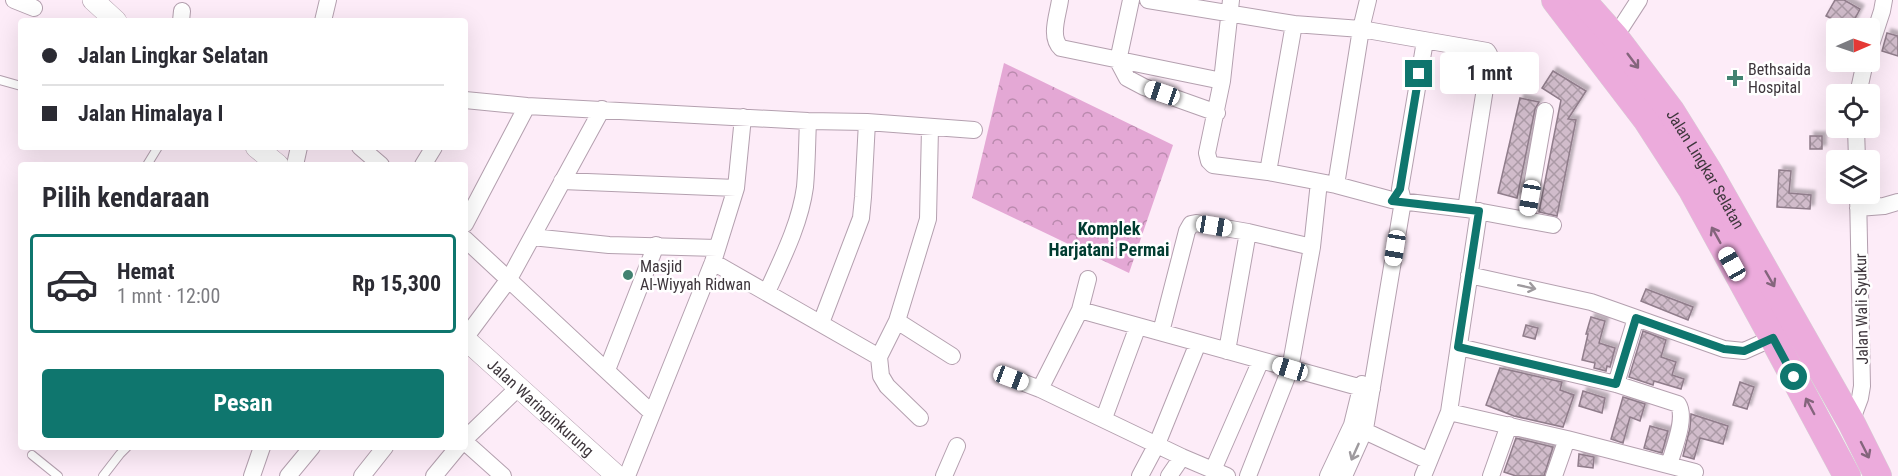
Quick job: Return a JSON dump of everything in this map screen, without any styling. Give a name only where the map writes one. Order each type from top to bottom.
[{"type":"highway","name":"Jalan Lingkar Selatan","points":[[1569,2],[1615,37],[1671,111],[1704,164],[1851,422],[1878,476]]},
{"type":"highway","name":"Jalan Lingkar Selatan","points":[[1569,2],[1692,190],[1847,476]]},
{"type":"street","points":[[14,0],[34,9]]},
{"type":"street","points":[[324,18],[328,0]]},
{"type":"street","points":[[1060,0],[1054,36],[1061,48],[1222,81]]},
{"type":"street","points":[[1131,0],[1118,61],[1127,78],[1144,87],[1217,113]]},
{"type":"street","points":[[1148,0],[1230,7],[1294,24],[1360,29],[1484,50],[1489,54],[1472,210],[1469,275],[1449,412],[1426,469],[1358,427]]},
{"type":"street","points":[[1248,476],[1290,369],[1312,247],[1368,0]]},
{"type":"street","points":[[1615,37],[1639,0]]},
{"type":"street","points":[[1879,18],[1884,0]]},
{"type":"street","points":[[98,2],[113,18]]},
{"type":"street","points":[[1230,7],[1217,113],[1207,153],[1209,161],[1214,165],[1268,172],[1553,225]]},
{"type":"street","points":[[1268,172],[1294,24]]},
{"type":"street","points":[[1344,476],[1367,388],[1425,41]]},
{"type":"street","points":[[468,100],[527,106],[808,122],[867,122],[974,130]]},
{"type":"street","points":[[468,218],[527,106]]},
{"type":"street","points":[[468,335],[508,279],[602,109]]},
{"type":"street","points":[[1526,220],[1545,111]]},
{"type":"street","points":[[627,476],[715,255],[736,188],[743,117]]},
{"type":"street","points":[[767,292],[785,253],[799,213],[804,188],[808,122]]},
{"type":"street","points":[[821,323],[861,218],[867,122]]},
{"type":"street","points":[[920,418],[887,386],[881,376],[879,357],[897,321],[928,219],[930,128]]},
{"type":"street","points":[[260,150],[274,162]]},
{"type":"street","points":[[364,150],[378,162]]},
{"type":"street","points":[[562,182],[736,188]]},
{"type":"street","points":[[1874,204],[1884,206],[1898,202]]},
{"type":"street","name":"Jalan Wali Syukur","points":[[1851,422],[1860,398],[1862,379],[1858,204]]},
{"type":"street","points":[[1161,332],[1187,231],[1191,224],[1248,232],[1312,247]]},
{"type":"street","points":[[1227,351],[1248,232]]},
{"type":"street","points":[[532,237],[609,245],[656,245],[715,255],[767,292],[879,357]]},
{"type":"street","points":[[468,242],[652,413]]},
{"type":"street","points":[[607,370],[656,245]]},
{"type":"street","points":[[1469,275],[1591,302],[1724,349],[1744,351],[1773,338]]},
{"type":"street","points":[[1040,389],[1080,310],[1088,279]]},
{"type":"street","points":[[1080,310],[1290,369],[1367,388]]},
{"type":"street","points":[[1616,384],[1636,318]]},
{"type":"street","points":[[897,321],[952,356]]},
{"type":"street","points":[[1104,418],[1138,326]]},
{"type":"street","name":"Jalan Waringinkurung","points":[[468,342],[617,476]]},
{"type":"street","points":[[1140,476],[1157,444],[1198,343]]},
{"type":"street","points":[[1458,347],[1616,384],[1678,404],[1681,408],[1682,419],[1669,465]]},
{"type":"street","points":[[1011,378],[1104,418],[1182,457],[1220,473],[1261,360]]},
{"type":"street","points":[[468,438],[518,388]]},
{"type":"street","points":[[1449,412],[1695,472]]},
{"type":"street","points":[[1491,476],[1509,425]]},
{"type":"street","points":[[1328,476],[1358,427]]},
{"type":"street","points":[[1554,476],[1567,439]]},
{"type":"street","points":[[468,444],[503,476]]},
{"type":"street","points":[[944,476],[957,446]]},
{"type":"street","points":[[252,476],[261,450]]},
{"type":"street","points":[[288,476],[310,450]]},
{"type":"street","points":[[362,476],[383,450]]},
{"type":"street","points":[[434,476],[456,450]]},
{"type":"street","points":[[1169,476],[1182,457]]},
{"type":"lane","points":[[0,80],[18,85]]},
{"type":"lane","points":[[103,476],[124,450]]},
{"type":"lane","points":[[32,454],[58,476]]},
{"type":"green space","points":[[1004,63],[1173,145],[1129,273],[972,198]]},
{"type":"building","points":[[1835,0],[1844,0],[1860,9],[1855,18],[1826,16]]},
{"type":"building","points":[[1887,33],[1898,36],[1898,56],[1882,51]]},
{"type":"building","points":[[1553,71],[1586,91],[1568,119],[1576,120],[1557,216],[1539,212],[1561,100],[1542,88]]},
{"type":"building","points":[[1520,98],[1539,102],[1535,109],[1517,198],[1498,193]]},
{"type":"building","points":[[1810,136],[1822,136],[1822,149],[1810,149]]},
{"type":"building","points":[[1779,170],[1791,171],[1789,193],[1811,195],[1810,209],[1777,207]]},
{"type":"building","points":[[1646,289],[1693,307],[1688,320],[1641,301]]},
{"type":"building","points":[[1591,317],[1605,321],[1599,343],[1615,348],[1610,367],[1607,366],[1606,371],[1594,368],[1595,363],[1582,360]]},
{"type":"building","points":[[1526,325],[1538,328],[1535,339],[1523,336]]},
{"type":"building","points":[[1643,331],[1666,340],[1661,357],[1676,362],[1672,375],[1684,379],[1681,389],[1654,381],[1653,385],[1629,377]]},
{"type":"building","points":[[1500,368],[1562,382],[1560,390],[1574,395],[1563,427],[1514,416],[1486,405]]},
{"type":"building","points":[[1740,382],[1754,387],[1747,409],[1733,405]]},
{"type":"building","points":[[1583,391],[1605,398],[1602,413],[1579,406]]},
{"type":"building","points":[[1623,397],[1645,404],[1640,421],[1630,417],[1623,443],[1611,439]]},
{"type":"building","points":[[1691,414],[1728,426],[1723,444],[1700,438],[1694,459],[1683,456]]},
{"type":"building","points":[[1650,426],[1668,431],[1662,453],[1644,448]]},
{"type":"building","points":[[1516,438],[1553,447],[1544,476],[1516,476],[1504,472]]},
{"type":"building","points":[[1579,454],[1594,457],[1593,468],[1578,466]]},
{"type":"place","name":"Bethsaida Hospital","points":[[1735,78]]},
{"type":"place","name":"Masjid Al-Wiyyah Ridwan","points":[[628,275]]},
{"type":"district","name":"Komplek Harjatani Permai","points":[[1109,239]]},
{"type":"route","points":[[1419,74],[1400,189],[1392,201],[1479,211],[1458,347],[1616,384],[1636,318],[1724,349],[1744,351],[1773,338],[1794,377]]}]
